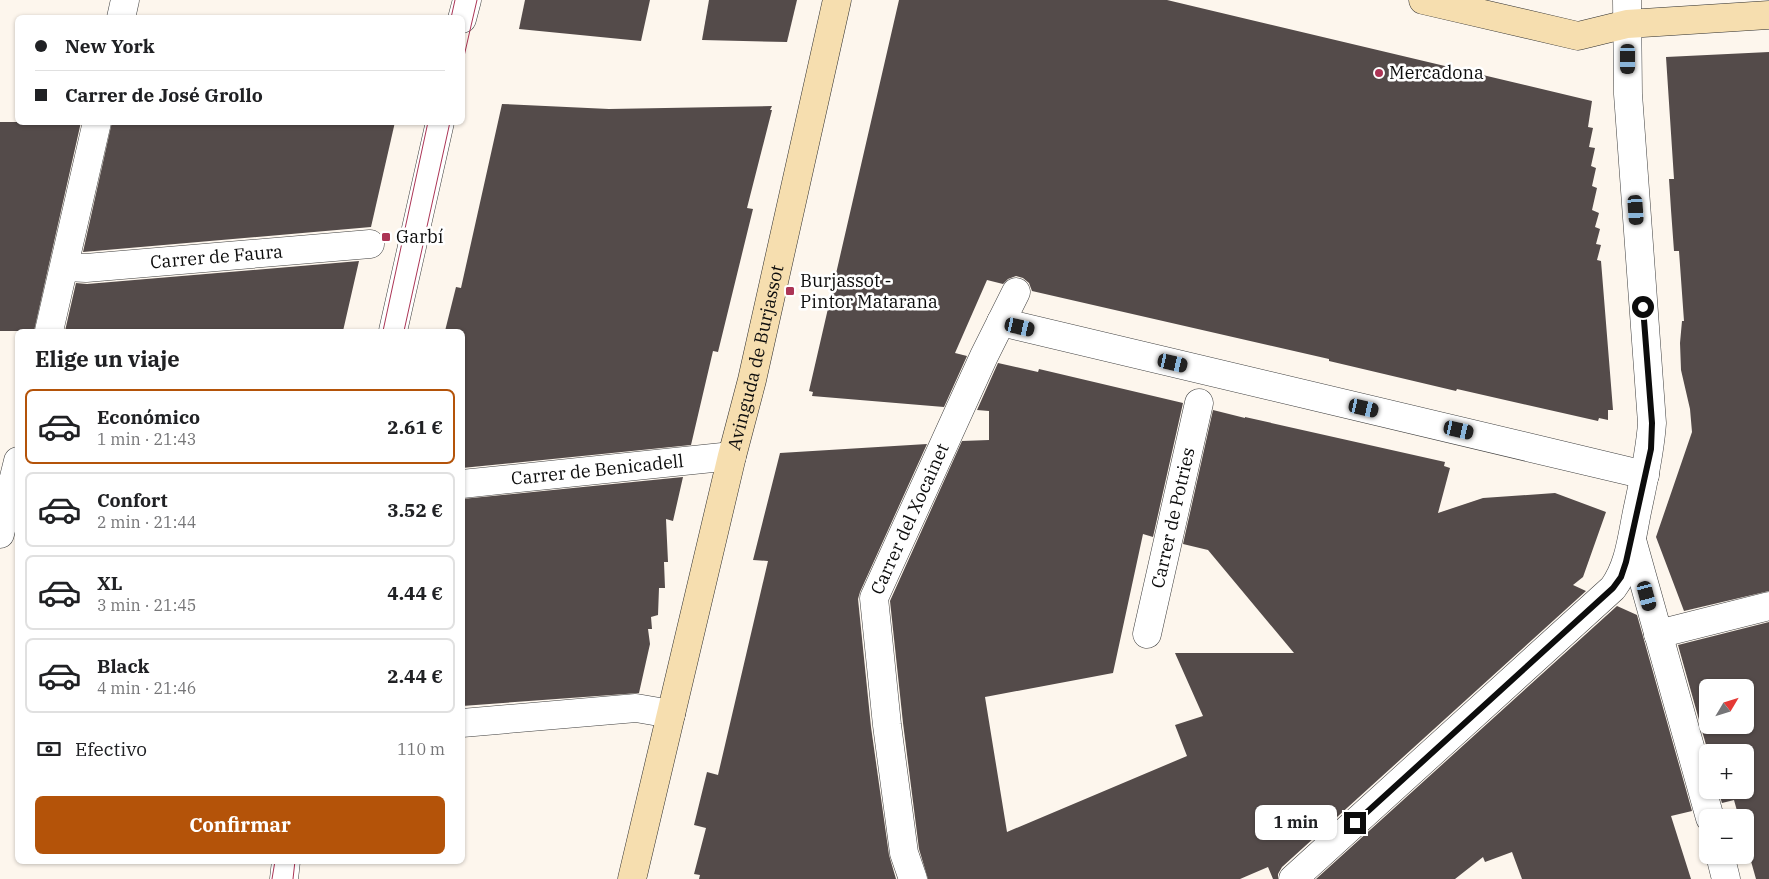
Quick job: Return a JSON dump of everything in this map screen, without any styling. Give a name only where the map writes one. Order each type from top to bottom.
[{"type":"main road","name":"Avinguda de Burjassot","points":[[632,879],[732,456],[752,380],[837,0]]},
{"type":"main road","points":[[1423,0],[1578,36],[1627,12],[1769,15]]},
{"type":"street","points":[[122,15],[125,0]]},
{"type":"street","points":[[463,15],[467,0]]},
{"type":"street","points":[[1293,879],[1613,588],[1621,577],[1632,538],[1651,449],[1652,423],[1628,94],[1627,12]]},
{"type":"street","points":[[49,329],[96,125]]},
{"type":"street","points":[[393,329],[439,125]]},
{"type":"street","name":"Carrer de Faura","points":[[65,266],[86,268],[370,244]]},
{"type":"street","name":"Carrer del Xocainet","points":[[913,879],[904,853],[874,598],[1016,292]]},
{"type":"street","points":[[1001,322],[1645,475]]},
{"type":"street","name":"Carrer de Potries","points":[[1147,634],[1199,403]]},
{"type":"street","name":"Carrer de Benicadell","points":[[465,484],[732,456]]},
{"type":"street","points":[[15,473],[0,533],[15,530]]},
{"type":"street","points":[[1632,538],[1707,809]]},
{"type":"street","points":[[1658,634],[1769,606]]},
{"type":"street","points":[[465,723],[636,708],[671,714]]},
{"type":"street","points":[[284,879],[286,864]]},
{"type":"street","points":[[1722,864],[1726,879]]},
{"type":"building","points":[[525,0],[650,0],[641,41],[519,29]]},
{"type":"building","points":[[709,0],[797,0],[787,42],[702,40]]},
{"type":"building","points":[[899,0],[1167,0],[1592,101],[1588,127],[1593,128],[1589,147],[1595,148],[1591,166],[1596,168],[1592,186],[1597,188],[1592,210],[1599,213],[1595,227],[1600,229],[1596,244],[1601,245],[1597,260],[1601,261],[1613,410],[1608,410],[1608,420],[1599,418],[1598,421],[1457,389],[1456,391],[1329,361],[1329,359],[1032,291],[1029,283],[1023,278],[1016,276],[1008,279],[1003,284],[987,280],[955,353],[967,356],[944,407],[812,396],[813,392],[809,391]]},
{"type":"building","points":[[1769,52],[1769,591],[1684,611],[1656,537],[1692,432],[1690,409],[1681,370],[1680,343],[1682,321],[1684,321],[1679,251],[1674,251],[1671,210],[1669,179],[1674,179],[1666,57]]},
{"type":"building","points":[[502,104],[609,109],[772,106],[747,208],[753,209],[718,352],[713,351],[691,445],[465,468],[465,329],[446,329],[456,287],[461,288]]},
{"type":"building","points":[[0,122],[15,122],[15,125],[80,125],[34,329],[0,331]]},
{"type":"building","points":[[111,125],[394,125],[371,227],[83,252]]},
{"type":"building","points":[[359,261],[343,329],[65,329],[76,283],[87,284]]},
{"type":"building","points":[[998,363],[1038,372],[1039,369],[1183,403],[1153,537],[1143,534],[1113,673],[985,697],[1007,832],[1187,756],[1175,725],[1203,716],[1175,653],[1294,653],[1208,550],[1183,544],[1213,410],[1445,462],[1444,466],[1450,468],[1438,513],[1483,498],[1555,493],[1606,512],[1583,577],[1573,585],[1586,591],[1282,867],[1278,874],[1278,879],[1273,879],[1268,867],[1240,879],[928,879],[919,849],[890,601],[962,441],[989,440],[989,411],[977,410]]},
{"type":"building","points":[[927,444],[858,599],[871,727],[889,855],[896,879],[699,879],[700,875],[694,874],[706,828],[694,825],[707,772],[718,775],[768,561],[753,560],[780,453]]},
{"type":"building","points":[[683,477],[673,521],[666,519],[668,562],[664,562],[665,588],[659,588],[658,615],[651,617],[652,629],[648,629],[650,644],[639,693],[465,706],[465,499]]},
{"type":"building","points":[[1617,606],[1637,615],[1692,811],[1671,816],[1691,879],[1522,879],[1512,852],[1485,862],[1483,857],[1455,879],[1316,879]]},
{"type":"building","points":[[1769,622],[1769,879],[1756,879],[1752,864],[1754,864],[1754,809],[1736,809],[1734,800],[1722,803],[1721,799],[1754,799],[1754,744],[1706,744],[1703,734],[1754,734],[1754,679],[1699,679],[1699,720],[1678,645]]},
{"type":"tram line","points":[[452,15],[455,0]]},
{"type":"tram line","points":[[465,52],[477,0]]},
{"type":"tram line","points":[[383,329],[427,125]]},
{"type":"tram line","points":[[404,329],[449,125]]},
{"type":"tram line","points":[[272,879],[274,864]]},
{"type":"tram line","points":[[293,879],[295,864]]},
{"type":"place","name":"Mercadona","points":[[1379,73]]},
{"type":"place","name":"Garbí","points":[[386,237]]},
{"type":"place","name":"Burjassot - Pintor Matarana","points":[[790,291]]},
{"type":"route","points":[[1355,823],[1613,588],[1621,577],[1632,538],[1651,449],[1652,423],[1643,307]]}]
